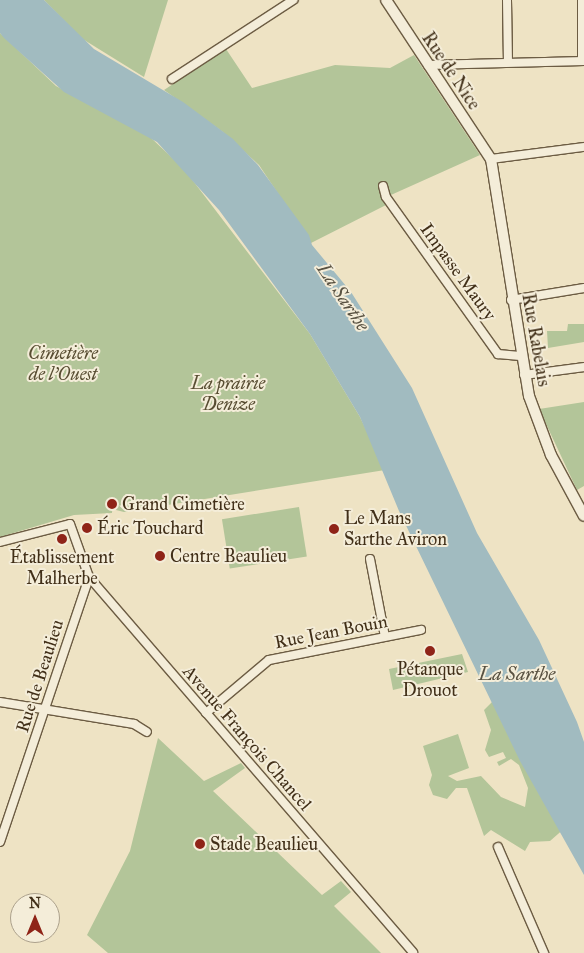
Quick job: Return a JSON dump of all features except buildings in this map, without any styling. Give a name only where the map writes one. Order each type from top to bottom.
[{"type":"street","points":[[172,79],[293,0]]},
{"type":"street","name":"Rue de Nice","points":[[386,0],[491,159]]},
{"type":"street","points":[[507,0],[508,62]]},
{"type":"street","points":[[428,65],[583,61],[582,0]]},
{"type":"street","points":[[491,159],[584,147]]},
{"type":"street","name":"Rue Rabelais","points":[[491,159],[511,300],[524,375],[537,424],[583,514]]},
{"type":"street","name":"Impasse Maury","points":[[384,186],[386,197],[498,354],[520,356]]},
{"type":"street","points":[[511,300],[584,288]]},
{"type":"street","points":[[524,375],[584,367]]},
{"type":"street","name":"Avenue François Chancel","points":[[0,542],[70,524],[88,577],[413,953]]},
{"type":"street","points":[[370,559],[385,637]]},
{"type":"street","name":"Rue de Beaulieu","points":[[0,842],[88,577]]},
{"type":"street","name":"Rue Jean Bouin","points":[[206,713],[269,660],[421,630]]},
{"type":"street","points":[[0,702],[134,724],[147,732]]},
{"type":"street","points":[[498,847],[544,953]]},
{"type":"green space","points":[[44,0],[168,0],[144,77],[81,38]]},
{"type":"green space","name":"La prairie Denize","points":[[0,33],[56,86],[148,135],[184,169],[310,334],[360,417],[385,470],[124,512],[116,510],[113,501],[112,513],[74,515],[0,537]]},
{"type":"green space","points":[[226,49],[252,88],[335,65],[390,68],[414,55],[480,155],[382,199],[386,205],[311,243],[259,165],[223,132],[164,90]]},
{"type":"green space","points":[[568,324],[584,324],[584,342],[548,348],[547,331],[567,331]]},
{"type":"green space","points":[[584,402],[584,486],[577,490],[539,409]]},
{"type":"green space","points":[[299,507],[307,556],[230,569],[222,519]]},
{"type":"green space","points":[[462,654],[468,672],[393,690],[389,669]]},
{"type":"green space","points":[[496,698],[566,827],[550,841],[530,842],[525,851],[491,830],[484,836],[467,788],[456,788],[447,799],[433,795],[429,785],[432,775],[423,746],[458,734],[469,768],[448,776],[457,781],[481,776],[501,797],[525,807],[528,788],[519,765],[511,759],[499,766],[497,762],[506,758],[503,752],[489,757],[485,750],[491,730],[484,710]]},
{"type":"green space","name":"Stade Beaulieu","points":[[158,738],[204,781],[241,763],[245,768],[213,791],[322,895],[341,881],[351,892],[334,906],[381,953],[108,953],[87,935],[130,851]]},
{"type":"water","name":"La Sarthe","points":[[0,0],[44,0],[94,49],[183,102],[233,139],[258,165],[309,235],[312,245],[351,292],[412,388],[477,533],[539,640],[577,722],[584,742],[584,875],[520,761],[399,511],[360,417],[310,334],[219,210],[157,142],[64,92],[4,38],[0,33]]},
{"type":"place","name":"Grand Cimetière","points":[[112,504]]},
{"type":"place","name":"Éric Touchard","points":[[87,528]]},
{"type":"place","name":"Le Mans Sarthe Aviron","points":[[334,529]]},
{"type":"place","name":"Établissement Malherbe","points":[[62,539]]},
{"type":"place","name":"Centre Beaulieu","points":[[160,556]]},
{"type":"place","name":"Pétanque Drouot","points":[[430,651]]},
{"type":"place","name":"Stade Beaulieu","points":[[200,844]]},
{"type":"park label","name":"Cimetière de l'Ouest","points":[[63,364]]}]
